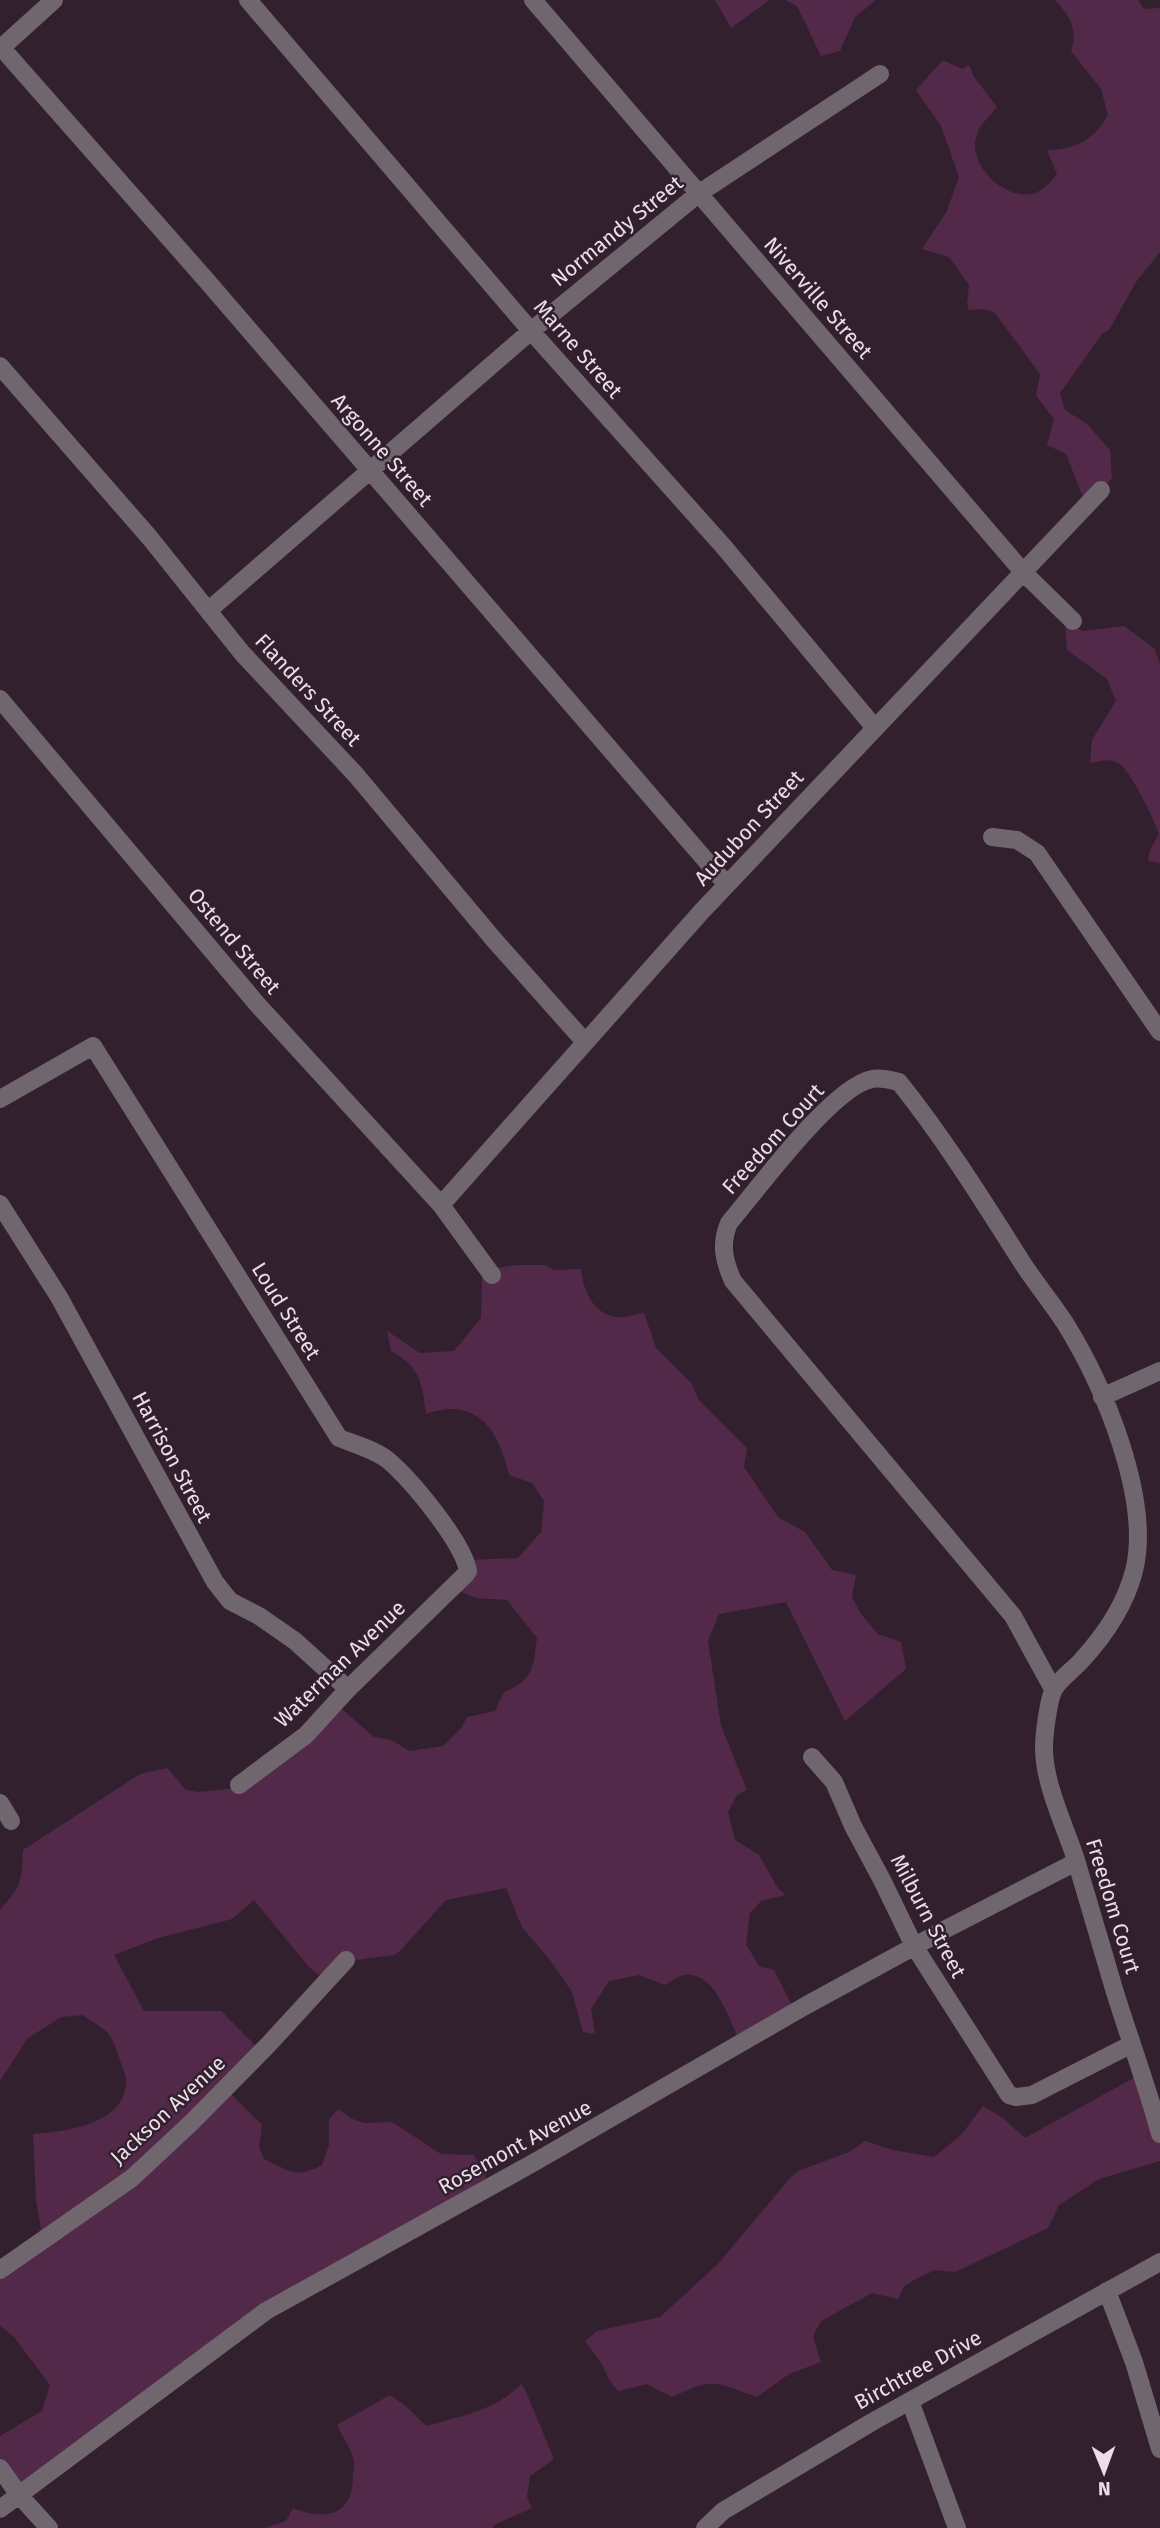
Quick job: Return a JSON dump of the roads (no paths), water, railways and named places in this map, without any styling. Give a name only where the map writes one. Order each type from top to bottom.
[{"type":"street","points":[[0,48],[54,0]]},
{"type":"street","name":"Marne Street","points":[[248,0],[531,331],[724,547],[875,728]]},
{"type":"street","name":"Niverville Street","points":[[533,0],[1023,572],[1073,621]]},
{"type":"street","name":"Argonne Street","points":[[0,48],[370,471],[625,771],[726,885]]},
{"type":"street","name":"Normandy Street","points":[[209,610],[531,331],[698,194],[880,74]]},
{"type":"street","name":"Flanders Street","points":[[0,366],[42,411],[242,653],[356,775],[495,941],[585,1042]]},
{"type":"street","name":"Audubon Street","points":[[441,1205],[726,885],[1101,490]]},
{"type":"street","name":"Ostend Street","points":[[0,699],[257,1004],[441,1205],[492,1275]]},
{"type":"street","points":[[992,836],[1017,840],[1037,853],[1160,1032]]},
{"type":"street","name":"Loud Street","points":[[0,1099],[93,1045],[339,1438],[387,1459],[421,1495],[461,1549],[468,1571]]},
{"type":"street","name":"Freedom Court","points":[[1054,1689],[1005,1606],[733,1281],[724,1262],[724,1235],[729,1223],[826,1108],[856,1085],[872,1079],[899,1082],[965,1173],[1080,1349],[1121,1447],[1137,1511],[1136,1561],[1128,1591],[1108,1629],[1054,1689],[1045,1729],[1046,1773],[1160,2134]]},
{"type":"street","name":"Harrison Street","points":[[0,1204],[65,1308],[215,1582],[230,1601],[259,1616],[295,1641],[348,1689]]},
{"type":"street","points":[[1102,1397],[1160,1371]]},
{"type":"street","name":"Waterman Avenue","points":[[239,1785],[306,1734],[468,1571]]},
{"type":"street","name":"Milburn Street","points":[[812,1757],[834,1782],[914,1947],[1009,2095],[1032,2095],[1132,2044]]},
{"type":"street","points":[[0,1803],[11,1821]]},
{"type":"street","name":"Rosemont Avenue","points":[[0,2508],[266,2311],[533,2163],[806,2006],[1076,1862]]},
{"type":"street","name":"Jackson Avenue","points":[[0,2270],[132,2178],[268,2045],[346,1960]]},
{"type":"street","name":"Birchtree Drive","points":[[705,2528],[723,2511],[909,2401],[1160,2262]]},
{"type":"street","points":[[1107,2291],[1134,2362],[1160,2449]]},
{"type":"street","points":[[909,2401],[957,2528]]},
{"type":"street","points":[[0,2468],[19,2495],[49,2528]]}]
